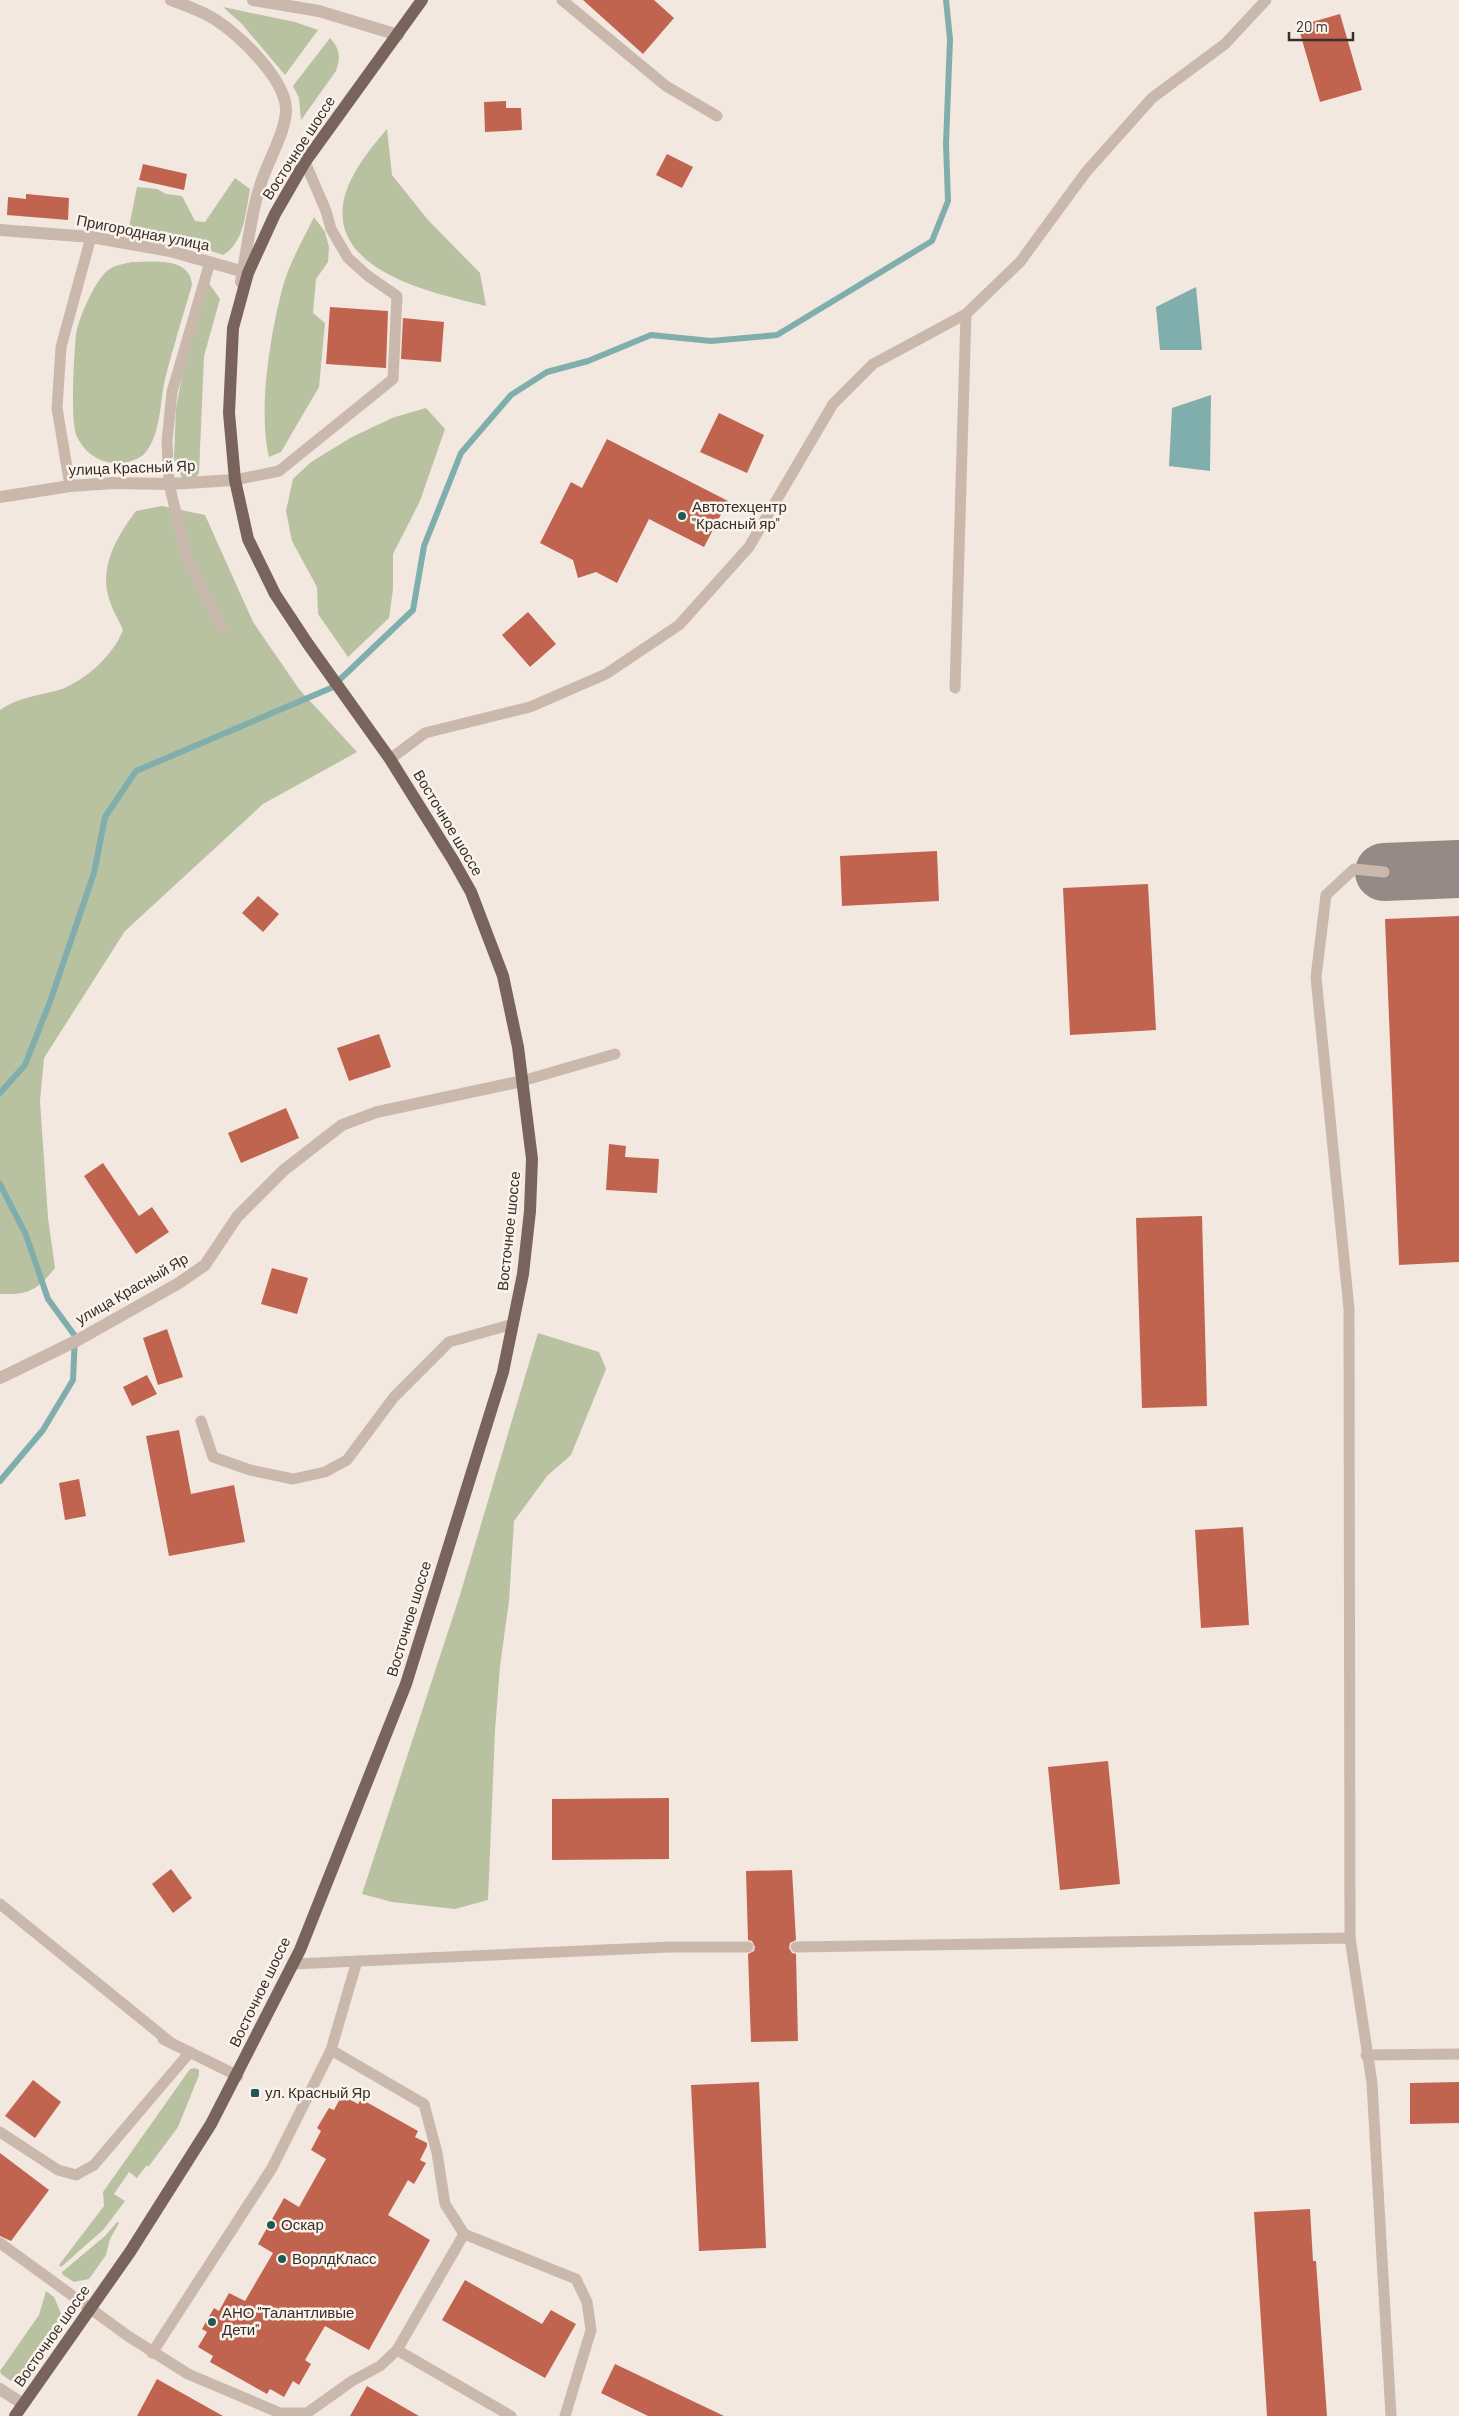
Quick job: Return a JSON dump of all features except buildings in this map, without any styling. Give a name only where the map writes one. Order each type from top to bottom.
[{"type":"main road","name":"Восточное шоссе","points":[[15,2416],[91,2309],[201,2141],[238,2076],[293,1964],[406,1684],[503,1372],[523,1274],[530,1211],[532,1159],[512,1014],[503,976],[478,908],[448,853],[390,759],[308,644],[275,594],[248,539],[235,480],[229,413],[233,328],[246,272],[275,214],[305,162],[422,0]]},
{"type":"street","points":[[171,0],[216,21],[244,44],[266,67],[282,92],[286,110],[281,134],[266,164],[258,191],[246,272]]},
{"type":"street","points":[[253,0],[332,14],[398,35]]},
{"type":"street","name":"Пригородная улица","points":[[0,230],[91,237],[170,251],[246,272]]},
{"type":"street","name":"улица Красный Яр","points":[[0,497],[70,486],[114,482],[169,484],[235,480]]},
{"type":"street","name":"улица Красный Яр","points":[[0,1378],[78,1340],[180,1283],[205,1265],[237,1217],[284,1170],[342,1125],[377,1112],[522,1081]]},
{"type":"street","points":[[0,2389],[23,2404]]},
{"type":"lane","points":[[562,0],[666,86],[717,116]]},
{"type":"lane","points":[[390,759],[425,733],[530,707],[606,674],[679,625],[749,547],[833,404],[872,364],[966,314],[1020,262],[1086,172],[1152,98],[1225,44],[1266,0]]},
{"type":"lane","points":[[235,480],[279,471],[393,379],[397,296],[368,276],[348,258],[331,229],[326,211],[305,162]]},
{"type":"lane","points":[[70,486],[57,408],[61,347],[91,237]]},
{"type":"lane","points":[[210,262],[172,392],[167,441],[169,484],[187,558],[222,628]]},
{"type":"lane","points":[[955,688],[966,314]]},
{"type":"lane","points":[[1384,872],[1354,869],[1326,896],[1316,977],[1349,1309],[1350,1938],[1366,2055],[1372,2082],[1391,2416]]},
{"type":"lane","points":[[522,1081],[615,1054]]},
{"type":"lane","points":[[201,1421],[213,1458],[250,1470],[293,1479],[325,1472],[347,1460],[394,1397],[449,1342],[513,1324]]},
{"type":"lane","points":[[0,1904],[166,2040],[238,2076]]},
{"type":"lane","points":[[796,1947],[1350,1938]]},
{"type":"lane","points":[[293,1964],[670,1947],[748,1947]]},
{"type":"lane","points":[[152,2353],[272,2168],[331,2050],[357,1961]]},
{"type":"lane","points":[[331,2050],[424,2104],[437,2153],[445,2204],[464,2234],[576,2279],[587,2302],[591,2330],[565,2416]]},
{"type":"lane","points":[[0,2132],[58,2170],[76,2175],[94,2166],[190,2052]]},
{"type":"lane","points":[[1366,2055],[1459,2054]]},
{"type":"lane","points":[[0,2243],[152,2353],[188,2374],[280,2413],[307,2413],[352,2381],[380,2366],[397,2350],[464,2234]]},
{"type":"lane","points":[[397,2350],[511,2416]]},
{"type":"green space","points":[[223,7],[295,22],[318,30],[285,75],[241,23]]},
{"type":"green space","points":[[330,38],[339,53],[336,71],[301,120],[299,98],[293,86]]},
{"type":"green space","points":[[387,129],[392,175],[428,220],[480,273],[486,306],[417,287],[371,264],[355,248],[345,228],[343,205],[345,195],[360,164]]},
{"type":"green space","points":[[235,178],[250,189],[240,235],[236,243],[223,255],[184,242],[128,232],[137,187],[157,189],[166,194],[182,196],[195,221],[205,222]]},
{"type":"green space","points":[[314,217],[325,232],[329,247],[328,262],[316,279],[313,313],[325,323],[319,387],[281,452],[269,457],[266,439],[265,396],[273,329],[288,271]]},
{"type":"green space","points":[[132,262],[159,262],[177,265],[185,269],[190,276],[192,285],[165,379],[158,424],[152,441],[141,457],[123,463],[116,463],[96,458],[90,454],[77,437],[73,403],[75,344],[77,328],[97,283],[110,269]]},
{"type":"green space","points":[[208,282],[220,299],[204,356],[199,473],[192,483],[185,483],[175,464],[174,456],[176,408],[186,356]]},
{"type":"green space","points":[[426,408],[445,429],[420,501],[393,554],[393,589],[389,618],[348,657],[318,614],[317,587],[292,541],[286,511],[293,479],[311,462],[352,437],[392,418]]},
{"type":"green space","points":[[162,506],[205,515],[253,622],[299,689],[357,752],[263,804],[125,931],[44,1058],[40,1101],[48,1218],[55,1268],[32,1290],[0,1294],[0,710],[21,700],[69,686],[88,674],[105,658],[123,630],[111,605],[107,590],[107,568],[110,558],[118,538],[136,511]]},
{"type":"green space","points":[[538,1333],[599,1352],[606,1369],[571,1455],[547,1476],[514,1521],[509,1601],[500,1666],[495,1730],[488,1900],[455,1909],[392,1902],[362,1894],[460,1595]]},
{"type":"green space","points":[[195,2068],[199,2070],[199,2075],[178,2127],[149,2166],[146,2166],[137,2178],[129,2172],[114,2194],[125,2201],[104,2229],[61,2267],[59,2265],[104,2206],[103,2192],[190,2069]]},
{"type":"green space","points":[[117,2222],[119,2223],[110,2239],[106,2255],[89,2279],[74,2282],[63,2275],[62,2272],[105,2236]]},
{"type":"green space","points":[[46,2291],[54,2297],[62,2316],[16,2380],[11,2381],[1,2374],[0,2371],[39,2315]]},
{"type":"water","points":[[1196,287],[1202,350],[1160,350],[1156,307]]},
{"type":"water","points":[[1211,395],[1210,471],[1169,466],[1172,408]]},
{"type":"waterway","points":[[0,1093],[25,1065],[51,999],[94,873],[105,817],[136,771],[331,688],[413,610],[424,546],[461,453],[511,395],[547,372],[588,361],[651,335],[711,341],[777,335],[932,241],[948,201],[946,144],[950,39],[946,0]]},
{"type":"waterway","points":[[0,1184],[26,1235],[48,1299],[75,1336],[73,1380],[43,1430],[0,1481]]},
{"type":"taxiway","points":[[1384,872],[1459,869]]},
{"type":"place","name":"Автотехцентр \"Красный яр\"","points":[[682,516]]},
{"type":"place","name":"ул. Красный Яр","points":[[255,2093]]},
{"type":"place","name":"Оскар","points":[[271,2225]]},
{"type":"place","name":"ВорлдКласс","points":[[282,2259]]},
{"type":"place","name":"АНО \"Талантливые Дети\"","points":[[212,2322]]}]
